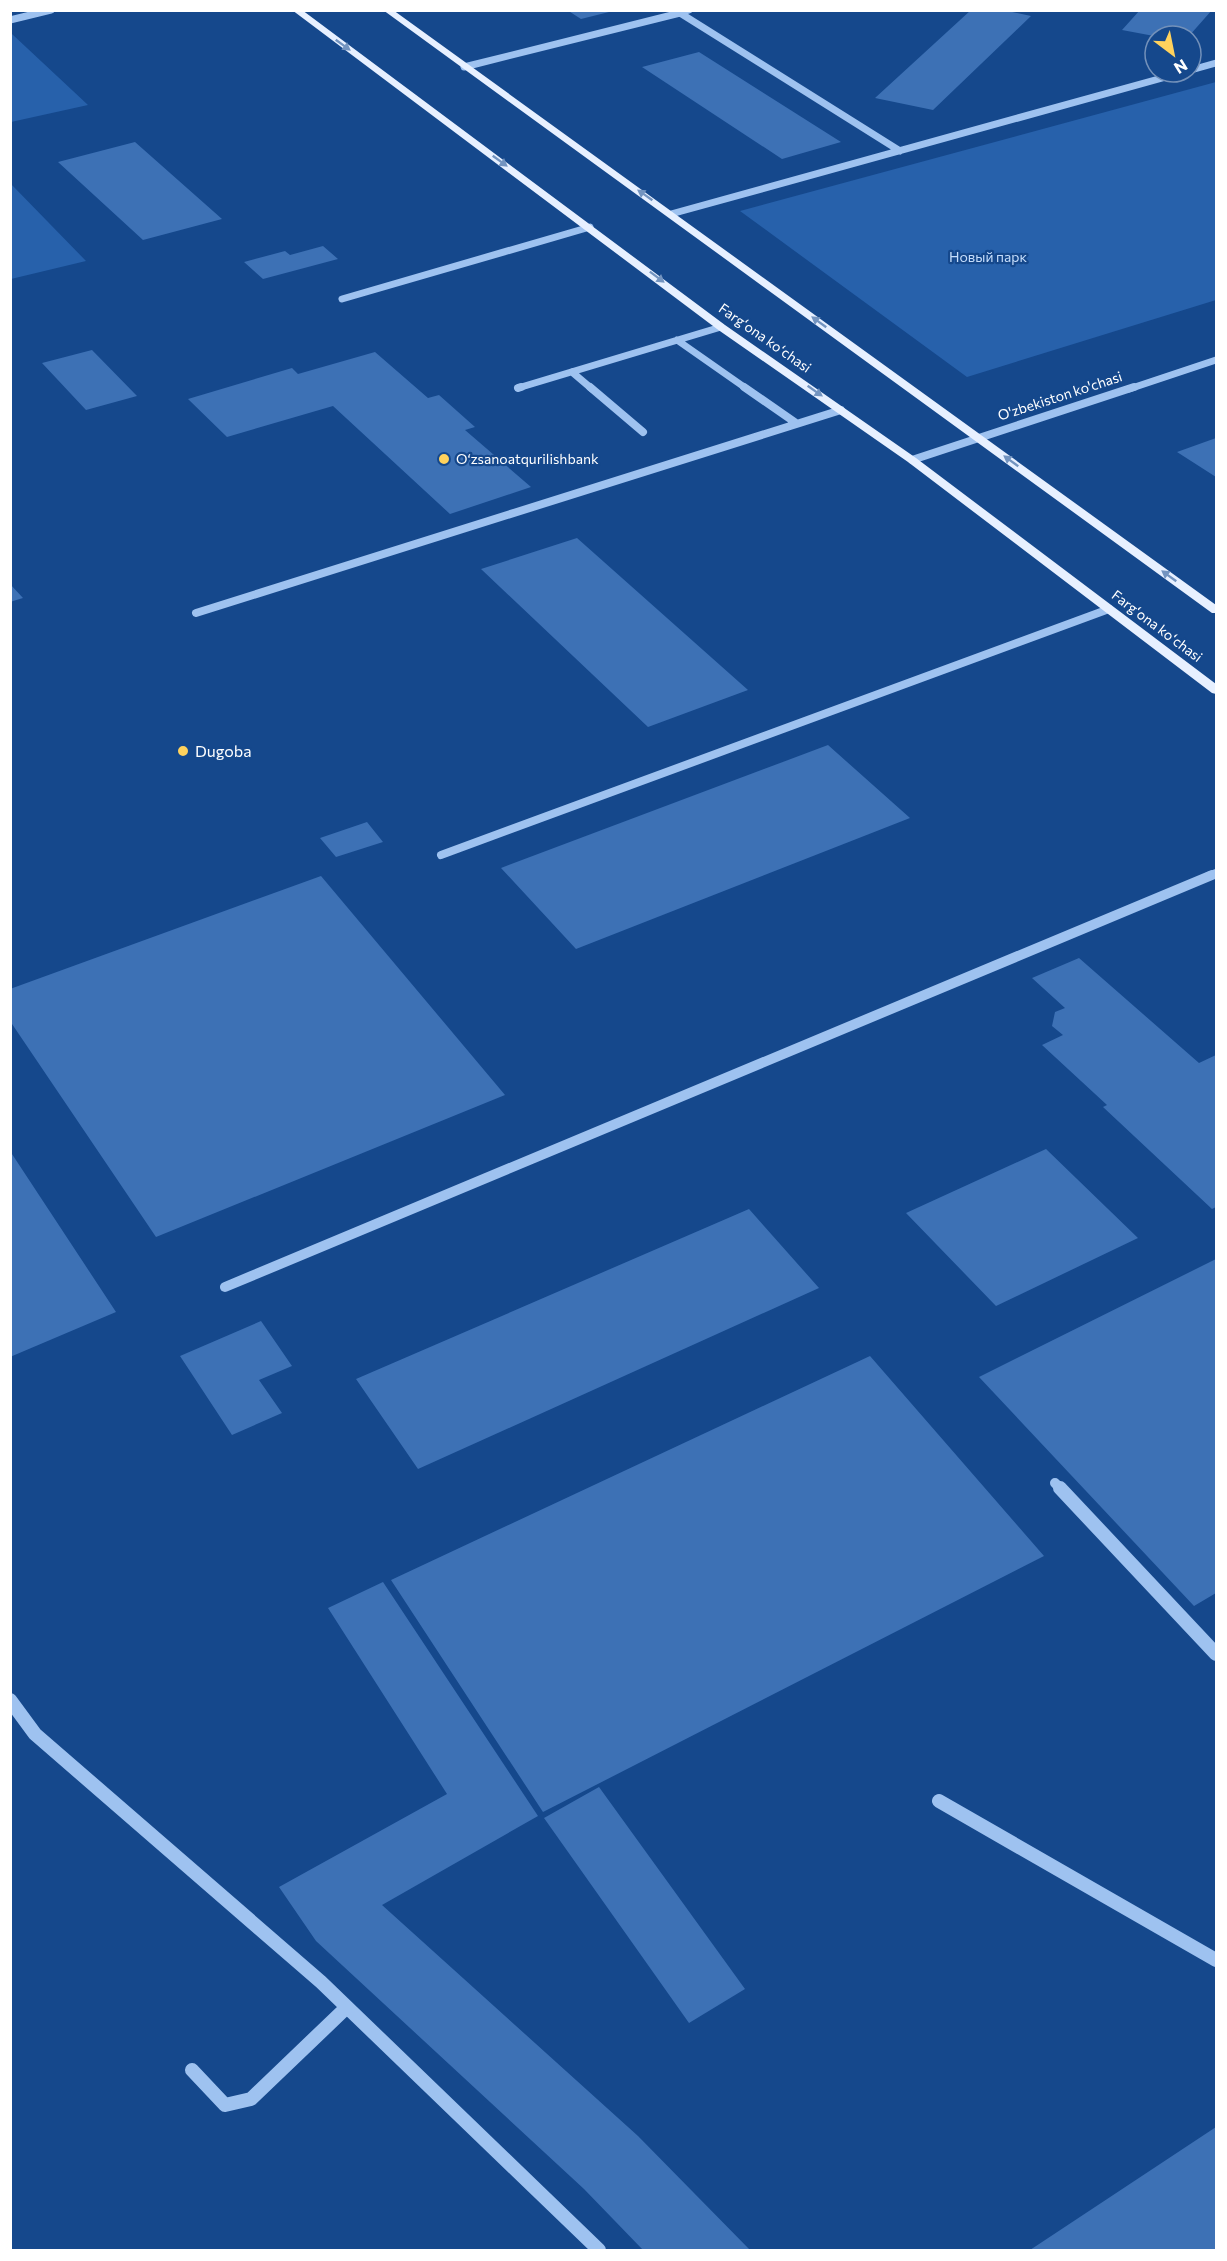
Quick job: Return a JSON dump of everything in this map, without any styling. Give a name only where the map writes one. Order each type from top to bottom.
[{"type":"main road","name":"Fargʻona koʻchasi","points":[[296,10],[590,227],[721,327],[912,460],[1216,690]]},
{"type":"main road","points":[[387,10],[1216,610]]},
{"type":"street","points":[[10,20],[51,10]]},
{"type":"street","points":[[464,67],[689,10]]},
{"type":"street","points":[[680,13],[900,151]]},
{"type":"street","points":[[671,214],[1143,83]]},
{"type":"street","points":[[342,298],[590,227]]},
{"type":"street","points":[[518,388],[721,327]]},
{"type":"street","points":[[677,340],[796,423]]},
{"type":"street","name":"O'zbekiston ko'chasi","points":[[912,460],[1216,360]]},
{"type":"street","points":[[572,372],[644,432]]},
{"type":"street","points":[[196,613],[841,410]]},
{"type":"street","points":[[441,855],[1109,609]]},
{"type":"street","points":[[225,1287],[1216,873]]},
{"type":"street","points":[[1055,1483],[1216,1653]]},
{"type":"street","points":[[10,1700],[35,1734],[347,2007],[599,2250]]},
{"type":"street","points":[[939,1801],[1216,1960]]},
{"type":"street","points":[[192,2070],[225,2105],[251,2099],[347,2007]]},
{"type":"green space","points":[[12,34],[88,105],[11,122]]},
{"type":"green space","name":"Новый парк","points":[[1216,82],[1216,300],[967,377],[740,211]]},
{"type":"green space","points":[[11,184],[86,261],[11,279]]},
{"type":"building","points":[[567,10],[613,10],[613,11],[581,19]]},
{"type":"building","points":[[971,10],[1003,10],[1031,16],[933,110],[875,98]]},
{"type":"building","points":[[1140,10],[1212,10],[1200,24],[1143,24],[1143,34],[1122,30]]},
{"type":"building","points":[[699,52],[841,142],[782,159],[642,67]]},
{"type":"building","points":[[135,142],[222,219],[143,240],[58,162]]},
{"type":"building","points":[[323,246],[338,259],[263,279],[244,262],[285,251],[290,255]]},
{"type":"building","points":[[92,350],[137,396],[86,410],[42,363]]},
{"type":"building","name":"Oʻzsanoatqurilishbank","points":[[375,352],[428,398],[439,395],[475,427],[465,430],[531,487],[450,514],[333,406],[227,437],[188,399],[292,368],[298,374]]},
{"type":"building","points":[[1216,438],[1216,477],[1177,452]]},
{"type":"building","points":[[577,538],[748,690],[648,727],[481,569]]},
{"type":"building","points":[[10,584],[23,598],[10,602]]},
{"type":"building","points":[[828,745],[910,818],[576,949],[501,868]]},
{"type":"building","points":[[367,822],[383,842],[336,857],[320,838]]},
{"type":"building","points":[[321,876],[505,1095],[156,1237],[10,1021],[10,989]]},
{"type":"building","points":[[1079,958],[1199,1063],[1216,1055],[1216,1207],[1212,1209],[1103,1107],[1107,1105],[1042,1045],[1063,1035],[1052,1026],[1055,1012],[1065,1008],[1032,978]]},
{"type":"building","points":[[1046,1149],[1138,1238],[996,1306],[906,1213]]},
{"type":"building","points":[[10,1151],[116,1312],[10,1357]]},
{"type":"building","points":[[749,1209],[819,1288],[418,1469],[356,1379]]},
{"type":"building","points":[[1216,1259],[1216,1593],[1194,1606],[979,1377]]},
{"type":"building","points":[[261,1321],[292,1366],[259,1380],[282,1413],[232,1435],[180,1356]]},
{"type":"building","points":[[870,1356],[1044,1556],[543,1812],[391,1580]]},
{"type":"building","points":[[383,1582],[538,1816],[382,1905],[638,2136],[750,2250],[643,2250],[584,2189],[316,1941],[279,1887],[447,1794],[328,1608]]},
{"type":"building","points":[[599,1787],[745,1989],[689,2023],[544,1818]]},
{"type":"building","points":[[1216,2127],[1216,2250],[1030,2250]]},
{"type":"place","name":"Oʻzsanoatqurilishbank","points":[[444,459]]},
{"type":"place","name":"Dugoba","points":[[183,751]]}]
